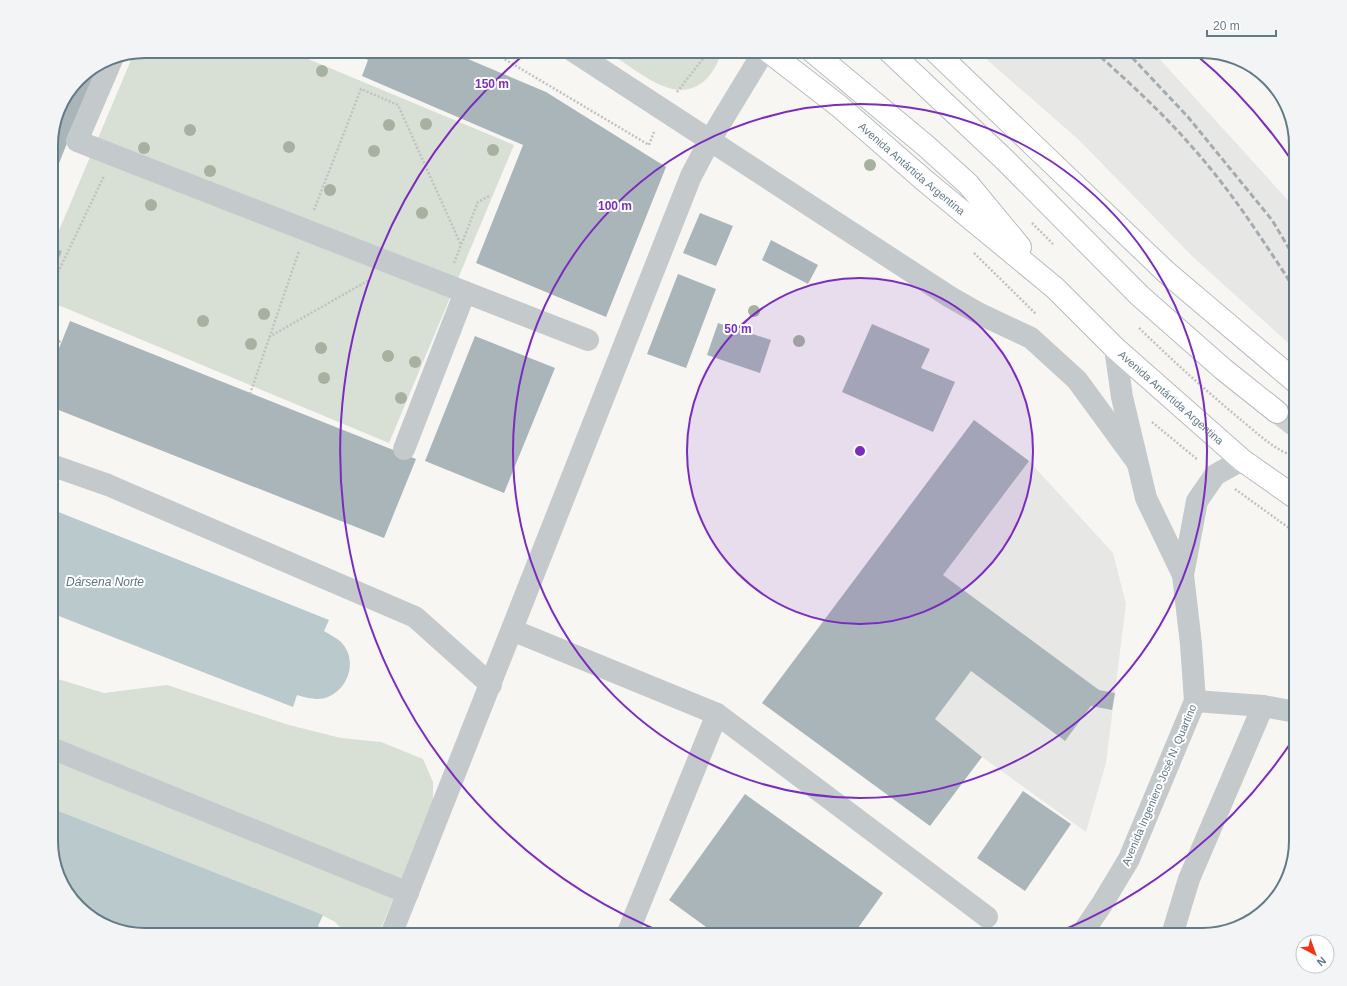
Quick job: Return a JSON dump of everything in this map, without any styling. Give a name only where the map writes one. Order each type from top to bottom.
[{"type":"main road","name":"Avenida Antártida Argentina","points":[[777,58],[839,106],[924,180],[1055,288]]},
{"type":"main road","name":"Avenida Antártida Argentina","points":[[820,58],[926,146],[968,184],[1055,288],[1115,348],[1242,460],[1289,493]]},
{"type":"main road","points":[[896,58],[1005,160],[1140,296],[1223,369],[1277,412]]},
{"type":"main road","points":[[942,58],[1166,272],[1289,376]]},
{"type":"lane","points":[[584,58],[950,297],[980,314],[1031,338],[1077,380],[1137,462]]},
{"type":"lane","points":[[394,928],[691,176],[710,140],[760,58]]},
{"type":"lane","points":[[109,66],[77,141],[588,340]]},
{"type":"lane","points":[[404,449],[455,288]]},
{"type":"lane","name":"Avenida Ingeniero José N. Quartino","points":[[1115,348],[1122,397],[1146,498],[1183,575]]},
{"type":"lane","name":"Avenida Ingeniero José N. Quartino","points":[[1086,928],[1129,859],[1195,701],[1191,644],[1183,575],[1197,502],[1215,475],[1242,460]]},
{"type":"lane","points":[[58,467],[108,485],[415,617],[491,685]]},
{"type":"lane","points":[[512,630],[717,714],[987,917]]},
{"type":"lane","points":[[1195,701],[1263,706],[1289,711]]},
{"type":"lane","points":[[1174,928],[1189,879],[1263,706]]},
{"type":"lane","points":[[630,928],[717,714]]},
{"type":"lane","points":[[58,751],[408,892]]},
{"type":"path","points":[[361,89],[398,105],[461,245]]},
{"type":"path","points":[[58,272],[113,155]]},
{"type":"path","points":[[455,288],[461,245],[478,202],[488,196]]},
{"type":"path","points":[[970,250],[1038,315]]},
{"type":"path","points":[[269,337],[396,265]]},
{"type":"path","points":[[1151,421],[1215,475],[1289,528]]},
{"type":"shaded area","points":[[139,58],[306,58],[514,145],[389,443],[58,305],[58,260],[62,251],[58,249],[58,233],[131,59]]},
{"type":"shaded area","points":[[617,58],[719,58],[713,71],[707,78],[692,88],[683,90],[663,86],[642,75]]},
{"type":"shaded area","points":[[985,58],[1159,58],[1289,201],[1289,344],[1192,256],[1079,140]]},
{"type":"shaded area","points":[[974,420],[1029,461],[1113,553],[1126,604],[1106,763],[1086,832],[982,757],[935,719],[817,631]]},
{"type":"shaded area","points":[[58,679],[104,693],[167,685],[289,725],[341,738],[381,742],[423,759],[433,782],[433,806],[381,928],[341,928],[335,922],[322,915],[58,811]]},
{"type":"water","name":"Dársena Norte","points":[[58,512],[329,620],[324,631],[340,641],[346,648],[349,656],[349,672],[346,680],[336,693],[328,697],[312,699],[297,695],[293,707],[58,616]]},
{"type":"water","points":[[58,811],[323,915],[318,926],[321,928],[139,928],[107,919],[83,903],[67,879],[61,864],[58,847]]},
{"type":"building","points":[[364,58],[466,58],[546,92],[666,167],[606,317],[476,263],[523,145],[362,76],[368,60]]},
{"type":"building","points":[[95,75],[58,166],[58,139],[61,122],[67,107],[76,92]]},
{"type":"building","points":[[700,213],[733,226],[716,266],[683,253]]},
{"type":"building","points":[[771,240],[818,265],[808,284],[762,260]]},
{"type":"building","points":[[58,250],[62,251],[58,260]]},
{"type":"building","points":[[678,274],[716,289],[686,368],[647,354]]},
{"type":"building","points":[[70,321],[416,459],[384,538],[58,410],[58,351]]},
{"type":"building","points":[[718,323],[771,340],[760,373],[707,355]]},
{"type":"building","points":[[872,324],[930,349],[921,368],[955,382],[933,432],[842,392]]},
{"type":"building","points":[[475,336],[555,368],[504,493],[425,461]]},
{"type":"building","points":[[974,420],[1029,461],[943,575],[1099,690],[1115,693],[1112,710],[1091,706],[1065,741],[971,671],[935,719],[982,757],[930,826],[762,703]]},
{"type":"building","points":[[1023,791],[1071,824],[1025,891],[977,858]]},
{"type":"building","points":[[745,794],[883,893],[858,928],[707,928],[669,900]]},
{"type":"tunnel","points":[[1277,412],[1289,421]]},
{"type":"railway","points":[[1102,58],[1149,102],[1200,156],[1238,205],[1289,280]]},
{"type":"railway","points":[[1133,58],[1188,117],[1272,220],[1289,248]]}]
